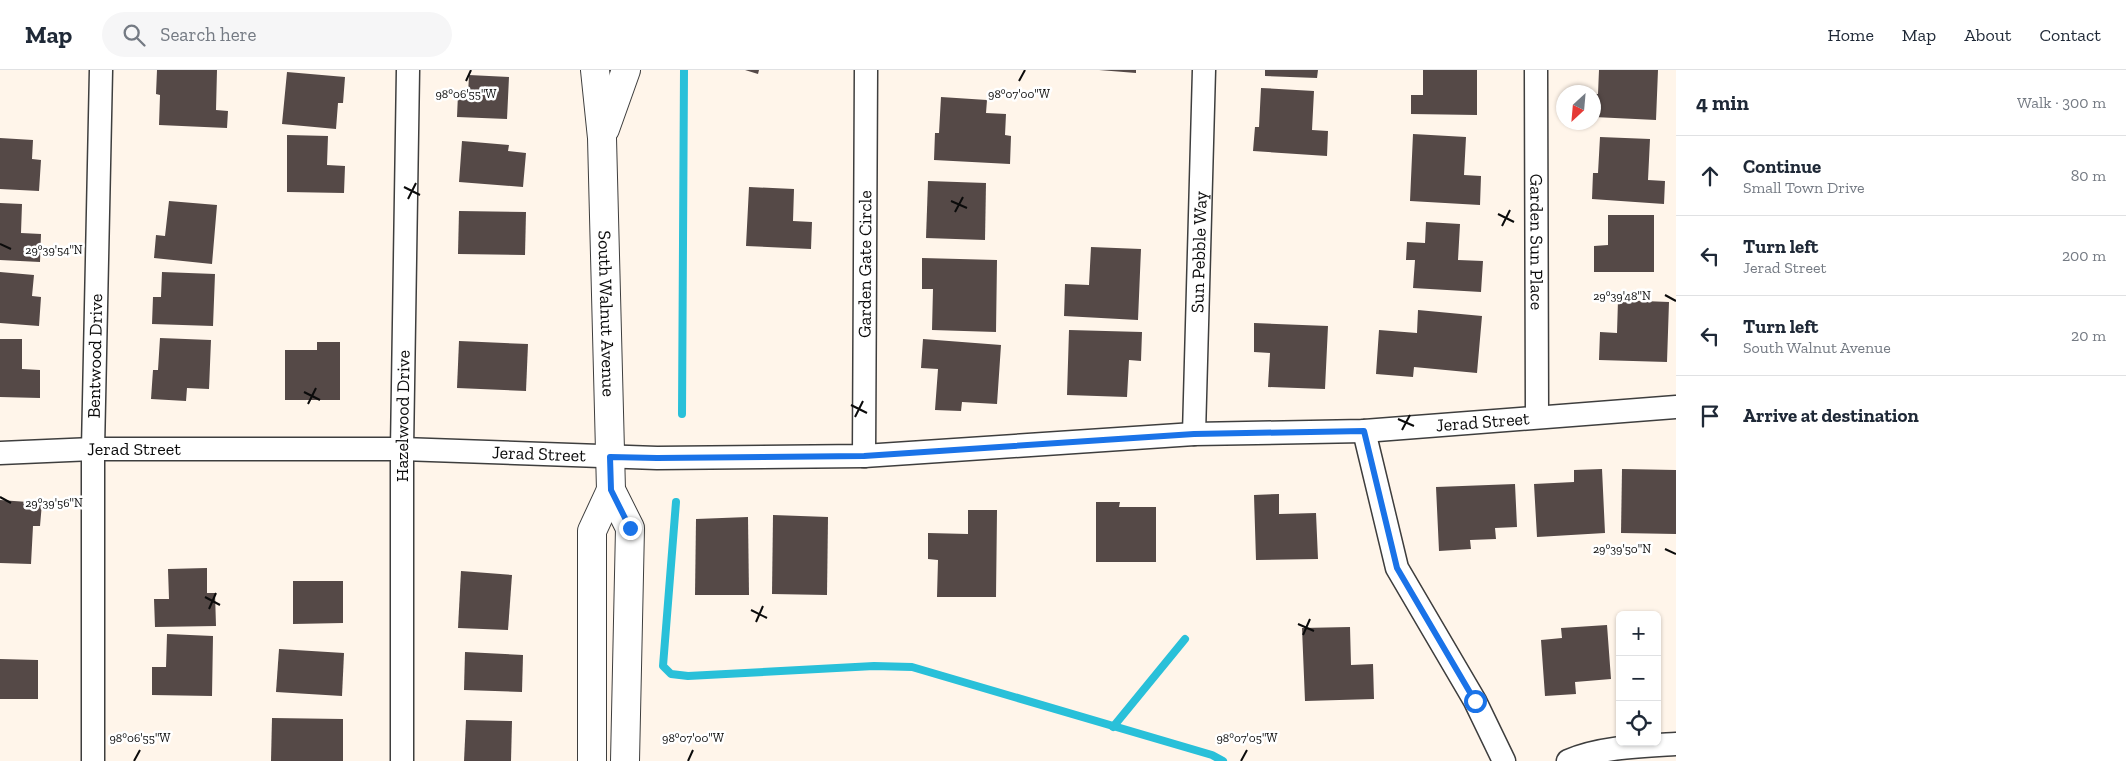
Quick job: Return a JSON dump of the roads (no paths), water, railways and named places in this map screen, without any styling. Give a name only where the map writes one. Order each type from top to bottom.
[{"type":"street","name":"Bentwood Drive","points":[[93,761],[93,449],[101,70]]},
{"type":"street","name":"Hazelwood Drive","points":[[402,761],[402,449],[408,70]]},
{"type":"street","name":"South Walnut Avenue","points":[[595,70],[602,138],[611,490],[630,528],[625,761]]},
{"type":"street","name":"South Walnut Avenue","points":[[602,138],[626,70]]},
{"type":"street","name":"Garden Gate Circle","points":[[864,456],[866,70]]},
{"type":"street","name":"Sun Pebble Way","points":[[1194,434],[1204,70]]},
{"type":"street","name":"Garden Sun Place","points":[[1536,70],[1537,416]]},
{"type":"street","name":"Jerad Street","points":[[0,453],[93,449],[402,449],[657,458],[864,456],[1194,434],[1364,431],[1537,416],[1676,407]]},
{"type":"street","points":[[1364,431],[1397,568],[1475,701],[1504,761]]},
{"type":"street","name":"South Walnut Avenue","points":[[592,761],[592,531],[611,490]]},
{"type":"street","points":[[1568,761],[1580,756],[1646,746],[1676,744]]},
{"type":"waterway","points":[[682,414],[684,70]]},
{"type":"waterway","points":[[676,502],[663,666],[671,674],[688,676],[874,666],[912,667],[1212,755],[1223,761]]},
{"type":"waterway","points":[[1113,727],[1185,639]]}]
